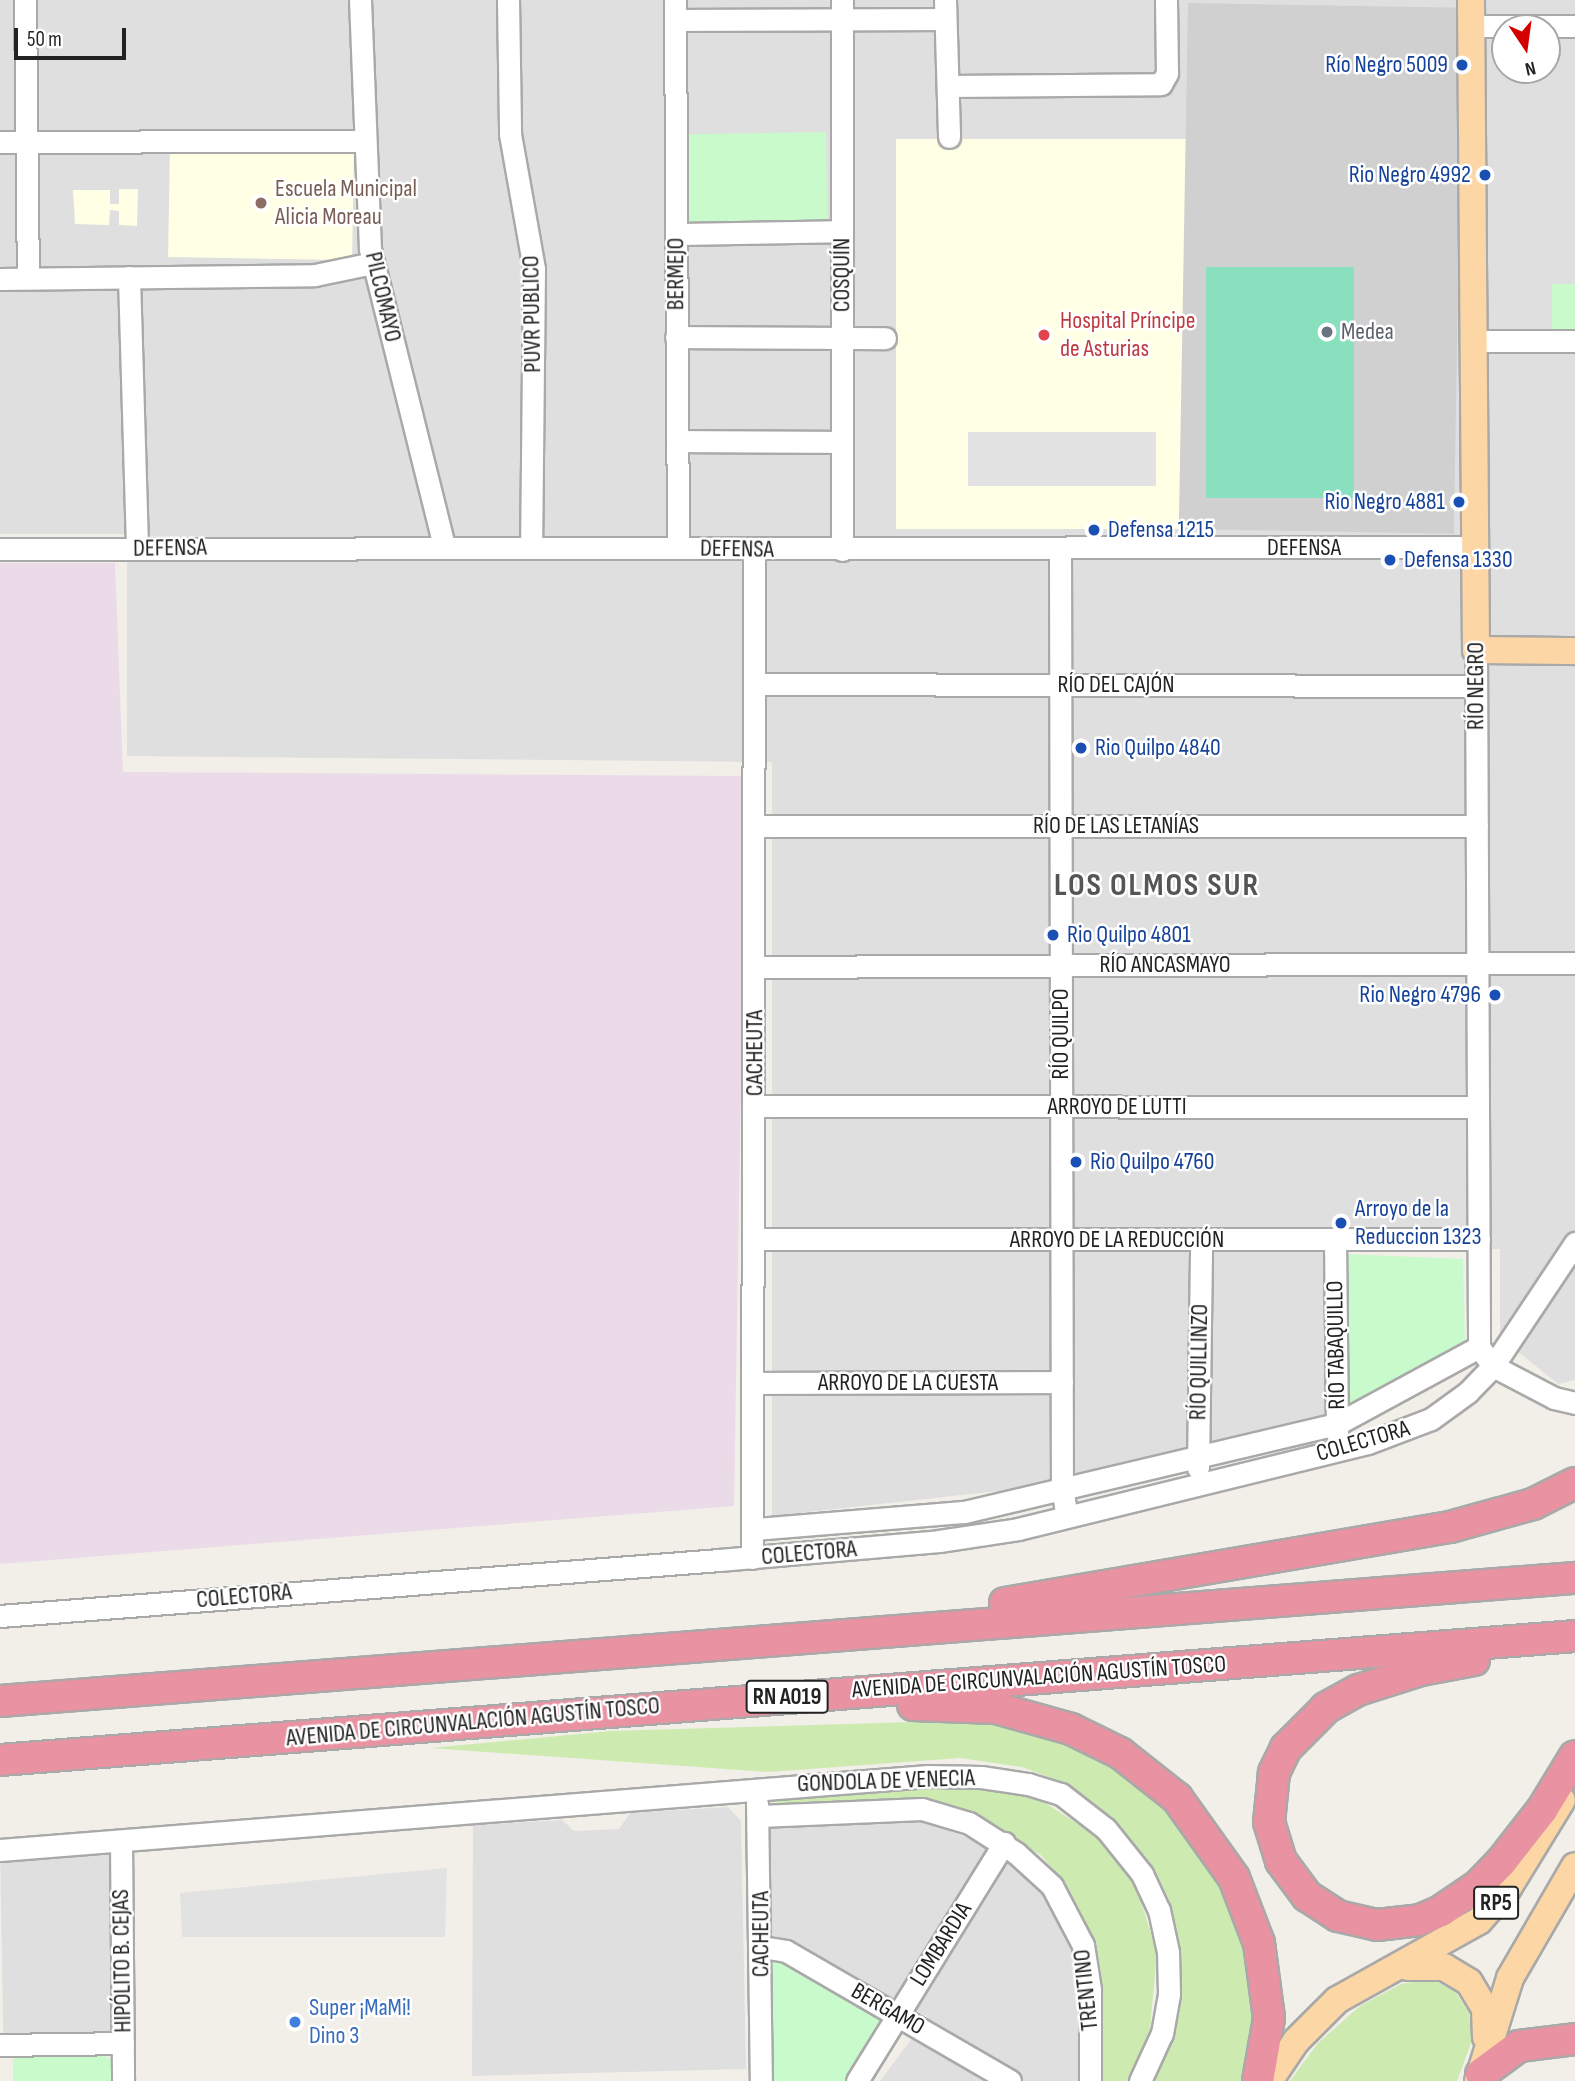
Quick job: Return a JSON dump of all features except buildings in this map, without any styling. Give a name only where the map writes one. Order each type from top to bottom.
[{"type":"highway","points":[[343,1673],[465,1647],[1014,1602],[1479,1521],[1568,1486]]},
{"type":"highway","name":"RN A019","points":[[0,1700],[1575,1578]]},
{"type":"highway","name":"AVENIDA DE CIRCUNVALACIÓN AGUSTÍN TOSCO","points":[[0,1760],[1575,1636]]},
{"type":"highway","points":[[1575,1650],[1421,1670],[1358,1690],[1326,1708],[1294,1738],[1274,1773],[1269,1799],[1273,1842],[1293,1881],[1321,1907],[1377,1925],[1420,1920],[1461,1899],[1502,1861],[1542,1810],[1575,1756]]},
{"type":"highway","points":[[724,1702],[835,1711],[947,1704],[996,1708],[1071,1729],[1142,1769],[1177,1798],[1208,1836],[1234,1878],[1252,1920],[1269,2001],[1258,2081]]},
{"type":"highway","points":[[1481,2073],[1519,2046],[1575,2039]]},
{"type":"main road","name":"RÍO NEGRO","points":[[1471,0],[1476,650]]},
{"type":"main road","points":[[1476,650],[1575,651]]},
{"type":"main road","name":"RP5","points":[[1369,1979],[1449,1941],[1493,1906],[1575,1777]]},
{"type":"main road","name":"RP5","points":[[1481,2073],[1510,1978],[1575,1866]]},
{"type":"main road","points":[[1269,2081],[1321,2013],[1369,1979],[1426,1965],[1459,1974],[1485,2009],[1481,2073]]},
{"type":"street","points":[[25,0],[28,278]]},
{"type":"street","name":"PILCOMAYO","points":[[359,0],[363,141],[373,263],[444,546]]},
{"type":"street","name":"PUVR PUBLICO","points":[[508,0],[510,134],[534,269],[531,547]]},
{"type":"street","points":[[949,86],[1161,83],[1167,74],[1166,0]]},
{"type":"street","name":"COSQUÍN","points":[[842,9],[842,550]]},
{"type":"street","points":[[675,10],[945,9],[949,137]]},
{"type":"street","name":"BERMEJO","points":[[675,10],[678,548]]},
{"type":"street","points":[[1471,26],[1575,26]]},
{"type":"street","points":[[0,142],[363,141]]},
{"type":"street","points":[[676,234],[842,230]]},
{"type":"street","points":[[0,279],[315,275],[373,263]]},
{"type":"street","points":[[129,277],[137,549]]},
{"type":"street","points":[[676,337],[886,338]]},
{"type":"street","points":[[1472,341],[1575,341]]},
{"type":"street","points":[[677,441],[842,442]]},
{"type":"street","name":"DEFENSA","points":[[0,550],[444,546],[842,550],[1475,547]]},
{"type":"street","name":"CACHEUTA","points":[[752,1558],[755,1528],[754,549]]},
{"type":"street","name":"RÍO QUILPO","points":[[1060,549],[1062,1488],[1068,1517]]},
{"type":"street","name":"RÍO NEGRO","points":[[1476,650],[1479,1348]]},
{"type":"street","name":"RÍO DEL CAJÓN","points":[[755,684],[1476,686]]},
{"type":"street","name":"RÍO DE LAS LETANÍAS","points":[[755,826],[1477,826]]},
{"type":"street","name":"RÍO ANCASMAYO","points":[[755,967],[1575,963]]},
{"type":"street","name":"ARROYO DE LUTTI","points":[[755,1106],[1478,1107]]},
{"type":"street","name":"ARROYO DE LA REDUCCIÓN","points":[[755,1239],[1479,1239]]},
{"type":"street","name":"RÍO QUILLINZO","points":[[1199,1485],[1201,1239]]},
{"type":"street","name":"RÍO TABAQUILLO","points":[[1335,1239],[1337,1450]]},
{"type":"street","name":"COLECTORA","points":[[0,1616],[939,1542],[1068,1517],[1337,1450],[1431,1419],[1468,1392],[1493,1366],[1575,1243]]},
{"type":"street","points":[[755,1528],[931,1516],[1337,1424],[1479,1348],[1493,1366],[1554,1398],[1575,1403]]},
{"type":"street","name":"ARROYO DE LA CUESTA","points":[[755,1383],[1062,1382]]},
{"type":"street","name":"GONDOLA DE VENECIA","points":[[754,1788],[956,1775],[1028,1784],[1080,1806],[1118,1841],[1142,1874],[1166,1933],[1170,1973],[1166,2016],[1140,2081]]},
{"type":"street","points":[[0,1850],[754,1788]]},
{"type":"street","name":"CACHEUTA","points":[[754,1788],[760,1816],[761,2081]]},
{"type":"street","name":"TRENTINO","points":[[760,1816],[922,1809],[969,1823],[1004,1843],[1052,1886],[1083,1944],[1090,1989],[1090,2081]]},
{"type":"street","name":"HIPÓLITO B. CEJAS","points":[[121,1841],[123,2081]]},
{"type":"street","name":"LOMBARDIA","points":[[857,2081],[1004,1843]]},
{"type":"street","name":"BERGAMO","points":[[762,1947],[786,1951],[1010,2081]]},
{"type":"street","points":[[0,2045],[123,2043]]},
{"type":"shaded area","points":[[0,0],[1575,0],[1575,1380],[1558,1384],[1500,1337],[1500,1249],[1328,1250],[1330,1413],[1025,1488],[772,1516],[772,762],[127,756],[127,534],[0,534]]},
{"type":"shaded area","name":"Medea","points":[[1188,3],[1463,8],[1454,534],[1179,529]]},
{"type":"shaded area","name":"Hospital Príncipe de Asturias","points":[[896,139],[1187,139],[1187,529],[896,529]]},
{"type":"shaded area","name":"Escuela Municipal Alicia Moreau","points":[[170,147],[354,150],[352,260],[168,257]]},
{"type":"shaded area","points":[[119,189],[138,189],[137,226],[119,225],[119,211],[110,210],[109,225],[75,224],[73,190],[110,190],[110,204],[119,204]]},
{"type":"shaded area","points":[[968,432],[1156,432],[1156,486],[968,486]]},
{"type":"shaded area","points":[[0,563],[115,563],[123,772],[746,776],[734,1506],[0,1564]]},
{"type":"shaded area","points":[[728,1807],[741,1821],[746,2069],[472,2076],[473,1825],[562,1820],[574,1831],[619,1829],[630,1813]]},
{"type":"shaded area","points":[[886,1818],[927,1822],[972,1840],[1015,1863],[1048,1894],[1071,1941],[1083,1998],[1078,2081],[880,2081],[928,2017],[767,1936],[770,1824]]},
{"type":"shaded area","points":[[116,1846],[119,2039],[3,2041],[0,1848]]},
{"type":"shaded area","points":[[447,1868],[445,1937],[182,1937],[180,1893]]},
{"type":"green space","points":[[826,132],[828,227],[683,230],[681,135]]},
{"type":"green space","points":[[1206,267],[1354,267],[1354,498],[1206,498]]},
{"type":"green space","points":[[1552,284],[1575,284],[1575,332],[1552,332]]},
{"type":"green space","points":[[1346,1254],[1463,1259],[1465,1343],[1350,1404]]},
{"type":"green space","points":[[981,1720],[1020,1723],[1093,1753],[1170,1808],[1220,1873],[1259,1983],[1249,2081],[1147,2081],[1177,2008],[1178,1941],[1170,1902],[1152,1865],[1114,1822],[1065,1783],[1022,1767],[960,1758],[768,1772],[430,1748],[611,1731]]},
{"type":"green space","points":[[946,1786],[1000,1788],[1042,1801],[1111,1845],[1134,1879],[1157,1953],[1150,2029],[1127,2081],[1098,2081],[1101,1972],[1093,1941],[1069,1889],[1041,1855],[985,1824],[778,1810],[777,1795]]},
{"type":"green space","points":[[784,1958],[887,2020],[849,2081],[768,2081],[767,1971],[771,1963]]},
{"type":"green space","points":[[1431,1979],[1455,1991],[1469,2013],[1472,2040],[1457,2081],[1290,2081],[1318,2043],[1360,2006],[1401,1984]]},
{"type":"green space","points":[[103,2055],[118,2065],[118,2081],[13,2081],[13,2056]]},
{"type":"place","name":"Río Negro 5009","points":[[1462,65]]},
{"type":"place","name":"Rio Negro 4992","points":[[1485,175]]},
{"type":"place","name":"Escuela Municipal Alicia Moreau","points":[[261,203]]},
{"type":"place","name":"Medea","points":[[1327,332]]},
{"type":"place","name":"Hospital Príncipe de Asturias","points":[[1044,335]]},
{"type":"place","name":"Rio Negro 4881","points":[[1459,502]]},
{"type":"place","name":"Defensa 1215","points":[[1094,530]]},
{"type":"place","name":"Defensa 1330","points":[[1390,560]]},
{"type":"place","name":"Rio Quilpo 4840","points":[[1081,748]]},
{"type":"place","name":"Rio Quilpo 4801","points":[[1053,935]]},
{"type":"place","name":"Rio Negro 4796","points":[[1495,995]]},
{"type":"place","name":"Rio Quilpo 4760","points":[[1076,1162]]},
{"type":"place","name":"Arroyo de la Reduccion 1323","points":[[1341,1223]]},
{"type":"place","name":"Super ¡MaMi! Dino 3","points":[[295,2022]]},
{"type":"district","name":"LOS OLMOS SUR","points":[[1157,886]]}]
